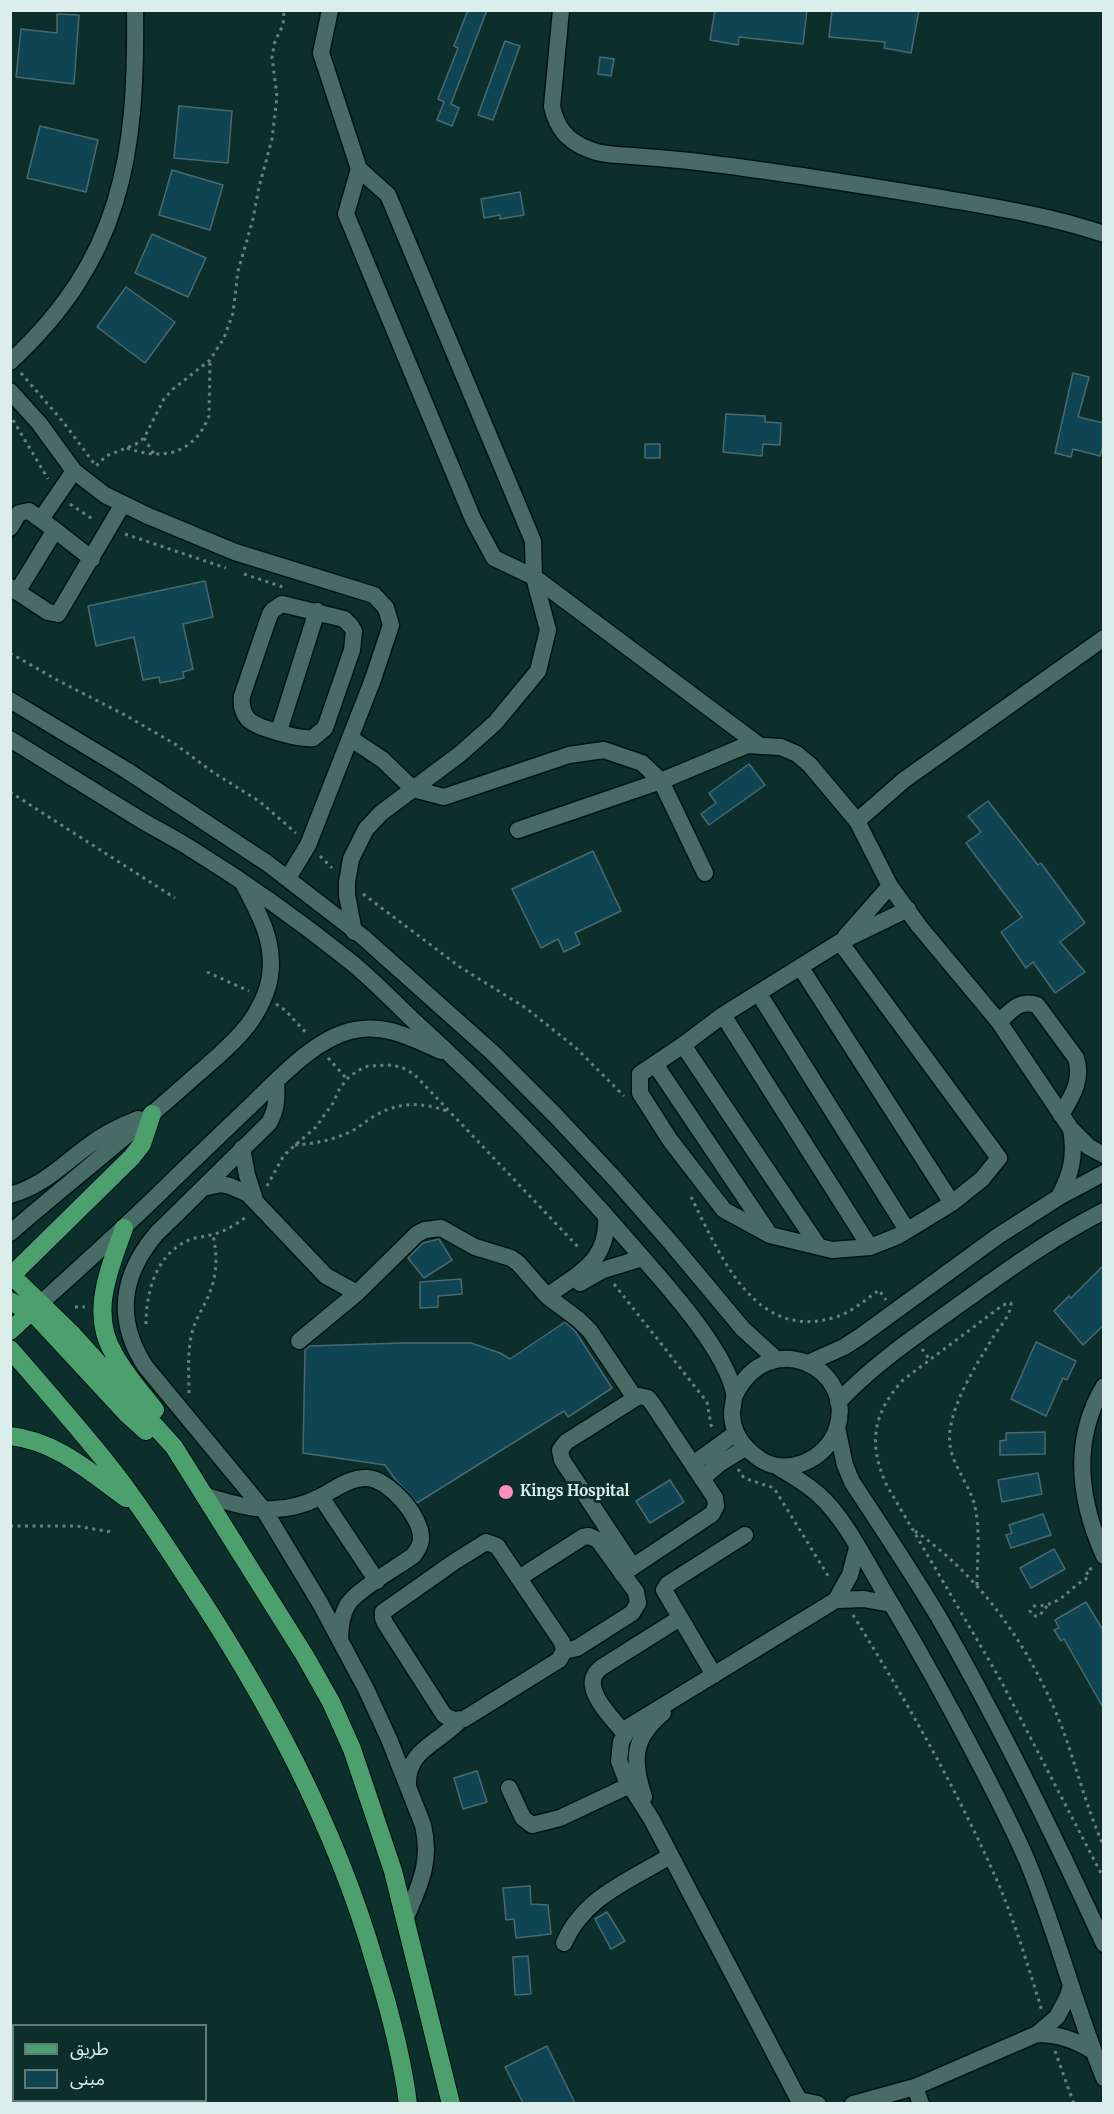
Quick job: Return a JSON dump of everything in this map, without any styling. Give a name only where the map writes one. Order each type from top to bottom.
[{"type":"main road","points":[[152,1114],[142,1144],[132,1157],[11,1280],[35,1307],[72,1334],[174,1447]]},
{"type":"main road","points":[[124,1228],[103,1294],[105,1332],[112,1352],[158,1414],[174,1447],[305,1656],[331,1702],[369,1798],[393,1871],[451,2103]]},
{"type":"main road","points":[[10,1301],[35,1307]]},
{"type":"main road","points":[[10,1331],[35,1307]]},
{"type":"main road","points":[[10,1349],[109,1466],[141,1508],[224,1633],[265,1703],[336,1850],[364,1926],[389,2010],[408,2103]]},
{"type":"main road","points":[[10,1436],[42,1443],[61,1452],[141,1508]]},
{"type":"street","points":[[11,362],[50,323],[67,300],[82,277],[107,227],[127,159],[130,138],[136,73],[135,10]]},
{"type":"street","points":[[330,10],[321,52],[359,169],[388,195],[532,541],[534,577],[548,630],[538,671],[495,723],[460,754],[381,813],[366,829],[351,859],[347,882],[347,895],[354,932]]},
{"type":"street","points":[[561,10],[552,106],[555,122],[570,139],[588,150],[836,180],[1023,212],[1071,223],[1104,234]]},
{"type":"street","points":[[359,169],[346,213],[473,519],[494,558],[534,577],[760,746]]},
{"type":"street","points":[[10,391],[39,423],[74,471],[94,488],[123,504],[236,552],[374,595],[386,608],[391,625],[359,716],[308,845],[288,878]]},
{"type":"street","points":[[41,519],[74,471]]},
{"type":"street","points":[[55,530],[14,589],[48,612],[58,614],[123,504]]},
{"type":"street","points":[[10,528],[20,513],[29,511],[92,559]]},
{"type":"street","points":[[282,604],[317,611],[349,623],[355,635],[352,650],[325,728],[314,738],[303,738],[250,721],[242,709],[242,696],[273,610],[282,604]]},
{"type":"street","points":[[279,731],[317,611]]},
{"type":"street","points":[[857,821],[904,780],[1104,638]]},
{"type":"street","points":[[352,650],[379,660]]},
{"type":"street","points":[[10,700],[126,770],[288,878],[363,937],[437,1002],[555,1115],[615,1179],[743,1329],[777,1359]]},
{"type":"street","points":[[333,708],[359,716]]},
{"type":"street","points":[[350,738],[383,760],[413,789],[444,797],[569,755],[604,750],[642,763],[661,781],[705,873]]},
{"type":"street","points":[[10,739],[146,823],[192,848],[352,963],[455,1058],[557,1162],[606,1216],[714,1348],[735,1395]]},
{"type":"street","points":[[518,830],[661,781],[747,745],[781,747],[797,754],[810,765],[857,821],[890,886],[999,1022],[1066,1122],[1089,1147],[1104,1155]]},
{"type":"street","points":[[10,1233],[152,1114],[249,1024],[264,998],[270,976],[271,950],[265,925],[242,882]]},
{"type":"street","points":[[840,942],[890,886]]},
{"type":"street","points":[[840,942],[999,1158],[982,1179],[952,1203],[898,1236],[870,1247],[832,1250],[770,1235],[724,1210],[670,1140],[640,1093],[640,1074],[723,1015],[840,942],[908,909]]},
{"type":"street","points":[[801,968],[952,1203]]},
{"type":"street","points":[[759,994],[907,1230]]},
{"type":"street","points":[[999,1022],[1017,1005],[1030,1003],[1037,1005],[1076,1058],[1077,1084],[1066,1122],[1073,1148],[1072,1167],[1059,1197]]},
{"type":"street","points":[[723,1015],[870,1247]]},
{"type":"street","points":[[35,1307],[124,1228],[276,1081],[332,1037],[352,1030],[373,1028],[394,1031],[455,1058]]},
{"type":"street","points":[[683,1045],[819,1247]]},
{"type":"street","points":[[655,1064],[770,1235]]},
{"type":"street","points":[[276,1081],[278,1101],[269,1123],[144,1248],[129,1282],[125,1319],[136,1352],[146,1366],[264,1510],[320,1603],[366,1689],[423,1825],[427,1855],[425,1870],[405,1920]]},
{"type":"street","points":[[10,1195],[38,1185],[88,1145],[152,1114]]},
{"type":"street","points":[[242,1148],[247,1175],[256,1202]]},
{"type":"street","points":[[808,1363],[844,1347],[998,1236],[1059,1197],[1104,1173]]},
{"type":"street","points":[[203,1188],[221,1184],[248,1194],[326,1276],[357,1293]]},
{"type":"street","points":[[838,1402],[875,1366],[1015,1264],[1072,1227],[1104,1211]]},
{"type":"street","points":[[598,1266],[598,1256],[605,1238],[606,1216]]},
{"type":"street","points":[[299,1341],[357,1293],[417,1234],[433,1228],[449,1232],[475,1247],[511,1258],[524,1268],[551,1299],[590,1331],[635,1398]]},
{"type":"street","points":[[551,1299],[580,1283],[598,1266],[642,1258]]},
{"type":"street","points":[[698,1472],[732,1449],[736,1432],[732,1414],[735,1395],[741,1382],[750,1371],[777,1359],[793,1359],[808,1363],[822,1373],[833,1386],[840,1415],[830,1443],[820,1454],[806,1463],[790,1467],[774,1466]]},
{"type":"street","points":[[1099,1561],[1083,1496],[1081,1462],[1086,1429],[1097,1396],[1104,1386]]},
{"type":"street","points":[[628,1570],[715,1510],[715,1498],[652,1403],[643,1396],[635,1398],[566,1442],[560,1450],[562,1460],[614,1539],[638,1598],[636,1610]]},
{"type":"street","points":[[837,1428],[842,1456],[852,1482],[938,1616],[1056,1839],[1104,1944]]},
{"type":"street","points":[[732,1449],[799,1479],[820,1496],[838,1517],[920,1651],[1004,1809],[1047,1911],[1104,2078]]},
{"type":"street","points":[[206,1496],[244,1507],[264,1510],[287,1509],[299,1507],[359,1479],[375,1479],[389,1486],[401,1499],[420,1531],[419,1548],[414,1556],[356,1595],[348,1604],[340,1627],[340,1641]]},
{"type":"street","points":[[321,1497],[377,1581]]},
{"type":"street","points":[[589,1536],[588,1520],[592,1505]]},
{"type":"street","points":[[714,1675],[664,1590],[668,1584],[745,1535]]},
{"type":"street","points":[[519,1578],[583,1537],[589,1536],[598,1540],[628,1570]]},
{"type":"street","points":[[408,1785],[410,1766],[420,1751],[459,1721],[559,1660],[564,1651],[562,1642],[497,1546],[486,1542],[387,1607],[383,1612],[383,1618],[444,1715],[459,1721]]},
{"type":"street","points":[[840,1598],[850,1575],[857,1548]]},
{"type":"street","points":[[402,1564],[417,1587]]},
{"type":"street","points":[[564,1651],[577,1648],[665,1594]]},
{"type":"street","points":[[818,2103],[800,2102],[652,1820],[621,1770],[619,1761],[621,1742],[624,1733],[638,1719],[840,1598],[864,1599],[891,1604]]},
{"type":"street","points":[[624,1733],[595,1693],[592,1683],[595,1674],[602,1667],[680,1618]]},
{"type":"street","points":[[652,1820],[636,1772],[637,1749],[647,1728],[694,1687]]},
{"type":"street","points":[[509,1788],[523,1818],[532,1826],[560,1818],[630,1785]]},
{"type":"street","points":[[564,1943],[575,1920],[592,1903],[670,1856]]},
{"type":"street","points":[[888,2103],[915,2087],[1044,2032],[1063,2007],[1071,1985]]},
{"type":"street","points":[[1044,2032],[1072,2040],[1093,2051]]},
{"type":"street","points":[[854,2103],[915,2087]]},
{"type":"street","points":[[915,2087],[921,2103]]},
{"type":"path","points":[[11,362],[64,423],[96,466],[106,456],[144,438],[160,405],[172,389],[210,360],[224,338],[233,313],[238,271],[272,139],[277,109],[272,57],[275,41],[283,25],[284,10]]},
{"type":"path","points":[[126,448],[155,455],[168,454],[186,446],[201,433],[206,425],[210,408],[210,360]]},
{"type":"path","points":[[144,438],[155,455]]},
{"type":"path","points":[[10,653],[176,744],[214,773],[259,801],[347,882],[460,967],[526,1008],[576,1048],[630,1103]]},
{"type":"path","points":[[10,792],[175,898]]},
{"type":"path","points":[[207,972],[285,1010],[347,1079]]},
{"type":"path","points":[[146,1328],[152,1282],[164,1260],[182,1243],[193,1238],[213,1235],[238,1223],[256,1202],[277,1167],[294,1145],[305,1137],[325,1115],[347,1079],[362,1069],[380,1064],[403,1068],[414,1074],[598,1266],[708,1402],[711,1425],[732,1449],[744,1478],[774,1488],[949,1780],[1000,1888],[1044,2032],[1074,2103]]},
{"type":"path","points":[[294,1145],[324,1142],[338,1137],[390,1108],[405,1105],[434,1106],[448,1111]]},
{"type":"path","points":[[688,1190],[733,1276],[756,1302],[770,1312],[786,1318],[820,1321],[852,1310],[879,1290],[894,1312]]},
{"type":"path","points":[[183,1391],[189,1398],[189,1350],[192,1333],[212,1289],[215,1275],[213,1235]]},
{"type":"path","points":[[977,1585],[977,1518],[970,1491],[952,1456],[950,1430],[966,1386],[1010,1311],[1011,1304],[1003,1305],[903,1380],[890,1394],[881,1410],[876,1429],[875,1448],[878,1467],[1000,1679],[1104,1879]]},
{"type":"path","points":[[914,1338],[930,1360]]},
{"type":"path","points":[[10,1526],[77,1526],[111,1532]]},
{"type":"path","points":[[914,1530],[947,1555],[977,1585],[1021,1646],[1050,1700],[1062,1729],[1104,1847]]},
{"type":"path","points":[[1047,1606],[1034,1606],[1030,1614],[1039,1616],[1047,1606],[1060,1599],[1076,1584],[1089,1576],[1086,1571],[1099,1561]]},
{"type":"building","points":[[468,10],[487,10],[451,104],[459,108],[452,126],[437,120],[444,102],[438,99],[458,48],[454,46]]},
{"type":"building","points":[[715,10],[807,10],[803,44],[739,37],[738,45],[710,40]]},
{"type":"building","points":[[832,10],[919,10],[911,53],[884,48],[885,42],[829,37]]},
{"type":"building","points":[[57,14],[79,15],[74,84],[16,77],[21,29],[57,33]]},
{"type":"building","points":[[505,41],[520,46],[493,120],[478,115]]},
{"type":"building","points":[[600,57],[614,59],[611,76],[598,74]]},
{"type":"building","points":[[179,106],[232,111],[228,163],[174,158]]},
{"type":"building","points":[[40,126],[98,140],[86,192],[27,178]]},
{"type":"building","points":[[172,170],[223,185],[210,230],[159,215]]},
{"type":"building","points":[[520,192],[524,215],[500,219],[500,215],[484,218],[481,199]]},
{"type":"building","points":[[152,234],[206,258],[188,297],[135,273]]},
{"type":"building","points":[[126,287],[175,322],[145,363],[97,327]]},
{"type":"building","points":[[1073,373],[1089,377],[1078,417],[1104,423],[1104,443],[1100,456],[1073,449],[1071,457],[1055,453]]},
{"type":"building","points":[[726,414],[765,416],[765,422],[781,423],[780,445],[763,444],[762,456],[723,452]]},
{"type":"building","points":[[645,444],[660,444],[660,458],[645,458]]},
{"type":"building","points":[[205,581],[213,617],[183,624],[193,669],[183,672],[184,678],[160,683],[159,677],[143,680],[134,637],[96,646],[88,606]]},
{"type":"building","points":[[749,764],[765,785],[709,825],[701,814],[716,803],[709,793]]},
{"type":"building","points":[[988,801],[1038,865],[1041,863],[1085,923],[1060,942],[1085,972],[1055,993],[1033,962],[1026,968],[1001,932],[1022,917],[966,843],[981,832],[968,816]]},
{"type":"building","points":[[593,851],[621,911],[575,933],[580,944],[564,952],[558,939],[541,948],[512,889]]},
{"type":"building","points":[[439,1239],[452,1260],[424,1278],[408,1258],[423,1243]]},
{"type":"building","points":[[1104,1265],[1104,1325],[1083,1345],[1054,1311],[1069,1296],[1071,1298]]},
{"type":"building","points":[[461,1279],[462,1294],[438,1296],[438,1307],[420,1308],[420,1282]]},
{"type":"building","points":[[565,1322],[575,1331],[612,1388],[568,1417],[564,1411],[417,1503],[385,1465],[303,1453],[305,1350],[310,1346],[471,1343],[510,1359]]},
{"type":"building","points":[[1036,1342],[1076,1361],[1067,1380],[1063,1378],[1046,1416],[1011,1399]]},
{"type":"building","points":[[1045,1432],[1045,1454],[1000,1455],[1000,1441],[1006,1440],[1006,1433]]},
{"type":"building","points":[[1038,1473],[1042,1494],[1002,1502],[998,1480]]},
{"type":"building","points":[[670,1480],[684,1502],[650,1523],[636,1501]]},
{"type":"building","points":[[1043,1514],[1051,1535],[1011,1548],[1006,1535],[1012,1533],[1009,1525]]},
{"type":"building","points":[[1054,1549],[1065,1569],[1031,1588],[1020,1568]]},
{"type":"building","points":[[1086,1602],[1104,1632],[1104,1709],[1064,1639],[1061,1641],[1054,1630],[1059,1628],[1055,1620]]},
{"type":"building","points":[[477,1771],[487,1802],[463,1809],[454,1778]]},
{"type":"building","points":[[530,1886],[531,1904],[548,1905],[551,1934],[516,1938],[514,1919],[506,1920],[503,1888]]},
{"type":"building","points":[[607,1912],[625,1941],[611,1949],[595,1919]]},
{"type":"building","points":[[528,1956],[531,1994],[515,1995],[513,1957]]},
{"type":"building","points":[[547,2046],[575,2103],[523,2103],[505,2067]]},
{"type":"place","name":"Kings Hospital","points":[[506,1492]]}]
